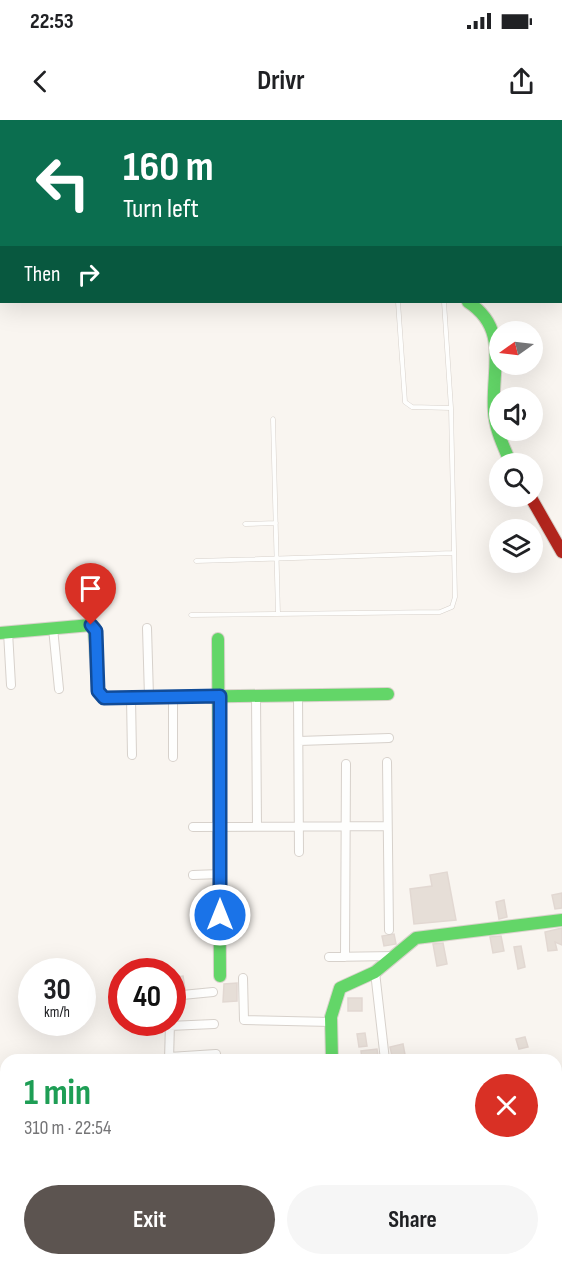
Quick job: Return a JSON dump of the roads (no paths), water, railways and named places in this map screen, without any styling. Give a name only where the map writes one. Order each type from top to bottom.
[{"type":"street","points":[[471,303],[477,305],[489,319],[496,339],[494,416],[507,453]]},
{"type":"street","points":[[536,507],[562,552]]},
{"type":"street","points":[[11,685],[4,632],[94,627],[98,691],[104,698],[388,694]]},
{"type":"street","points":[[52,628],[59,688]]},
{"type":"street","points":[[147,628],[149,697]]},
{"type":"street","points":[[218,639],[220,976]]},
{"type":"street","points":[[298,695],[299,852]]},
{"type":"street","points":[[256,696],[257,826]]},
{"type":"street","points":[[173,697],[173,757]]},
{"type":"street","points":[[131,698],[132,755]]},
{"type":"street","points":[[298,741],[389,738]]},
{"type":"street","points":[[387,762],[389,930]]},
{"type":"street","points":[[345,957],[346,764]]},
{"type":"street","points":[[193,827],[387,826]]},
{"type":"street","points":[[193,874],[220,874]]},
{"type":"street","points":[[332,1054],[331,1022],[334,1000],[340,988],[375,972],[416,938],[433,934],[562,920]]},
{"type":"street","points":[[329,957],[396,956]]},
{"type":"street","points":[[375,972],[384,1054]]},
{"type":"street","points":[[243,978],[243,1020],[331,1022]]},
{"type":"street","points":[[186,995],[213,992]]},
{"type":"street","points":[[186,1025],[214,1024]]},
{"type":"street","points":[[169,1054],[170,1036]]},
{"type":"lane","points":[[398,303],[405,402],[412,407],[451,408]]},
{"type":"lane","points":[[191,615],[446,610],[452,607],[455,597],[451,408],[444,303]]},
{"type":"lane","points":[[273,419],[278,614]]},
{"type":"lane","points":[[244,524],[276,523]]},
{"type":"lane","points":[[196,561],[454,553]]}]
